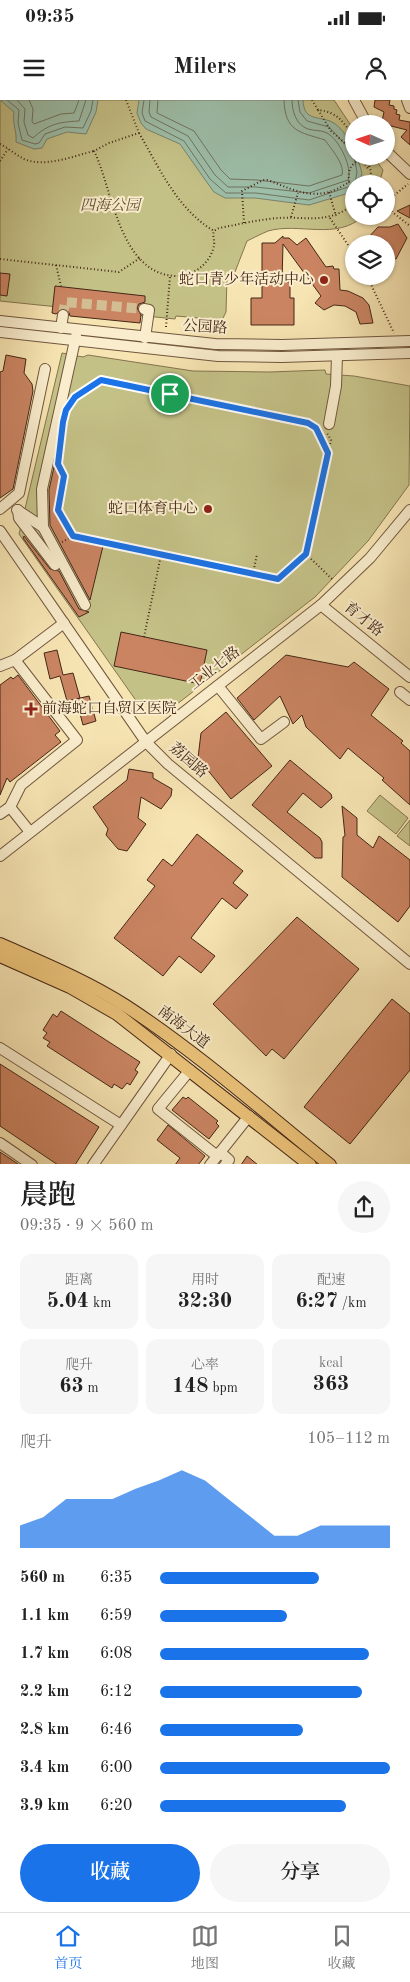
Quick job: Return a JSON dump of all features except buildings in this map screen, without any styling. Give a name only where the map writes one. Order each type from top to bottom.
[{"type":"main road","name":"南海大道","points":[[0,944],[75,978],[125,1005],[188,1051],[330,1164]]},
{"type":"main road","name":"南海大道","points":[[0,956],[95,1000],[140,1030],[310,1164]]},
{"type":"street","points":[[354,100],[362,115]]},
{"type":"street","points":[[407,100],[410,108]]},
{"type":"street","points":[[395,162],[409,179]]},
{"type":"street","points":[[144,309],[149,310],[145,338]]},
{"type":"street","points":[[61,328],[63,315]]},
{"type":"street","name":"公园路","points":[[0,321],[61,328],[76,335],[218,356],[336,356],[410,353]]},
{"type":"street","name":"公园路","points":[[0,332],[145,338],[250,345],[410,342]]},
{"type":"street","points":[[76,335],[42,489],[43,527],[84,605]]},
{"type":"street","points":[[328,428],[336,386],[336,356]]},
{"type":"street","points":[[4,506],[19,493],[45,369]]},
{"type":"street","points":[[4,506],[18,510],[43,527]]},
{"type":"street","points":[[18,510],[19,518],[75,592]]},
{"type":"street","name":"工业七路","points":[[0,856],[321,605],[381,546],[410,510]]},
{"type":"street","name":"荔园路","points":[[0,531],[146,742],[168,764],[410,964]]},
{"type":"street","name":"育才路","points":[[321,605],[409,673]]},
{"type":"street","points":[[0,666],[15,660],[64,624]]},
{"type":"street","points":[[0,814],[10,807],[21,785],[77,740],[15,660]]},
{"type":"street","points":[[218,686],[261,739],[284,722]]},
{"type":"street","points":[[400,692],[410,700]]},
{"type":"street","points":[[10,807],[30,832]]},
{"type":"street","points":[[0,1048],[121,1126]]},
{"type":"street","points":[[93,1164],[170,1054]]},
{"type":"street","points":[[190,1070],[158,1109],[216,1158],[229,1160],[225,1164]]},
{"type":"street","points":[[216,1158],[249,1116]]},
{"type":"street","points":[[0,1143],[32,1164]]},
{"type":"path","points":[[126,100],[138,133],[160,171],[188,210],[200,223],[214,231]]},
{"type":"path","points":[[312,100],[332,131],[345,143]]},
{"type":"path","points":[[318,110],[330,112],[345,125]]},
{"type":"path","points":[[0,144],[24,159],[50,161],[94,151],[109,143],[138,133]]},
{"type":"path","points":[[0,161],[8,148]]},
{"type":"path","points":[[94,151],[101,164],[122,232],[147,266],[170,276],[184,276],[198,270],[212,256],[215,243],[214,231]]},
{"type":"path","points":[[366,165],[371,172]]},
{"type":"path","points":[[369,165],[371,172]]},
{"type":"path","points":[[395,193],[409,179]]},
{"type":"path","points":[[244,224],[242,191],[263,180],[268,180],[298,193],[329,192],[345,184]]},
{"type":"path","points":[[329,192],[336,216]]},
{"type":"path","points":[[292,217],[298,193]]},
{"type":"path","points":[[214,231],[219,228],[268,219],[292,217],[330,218],[345,210]]},
{"type":"path","points":[[395,214],[410,226]]},
{"type":"path","points":[[330,218],[345,240]]},
{"type":"path","points":[[0,259],[119,272],[140,258]]},
{"type":"path","points":[[56,265],[61,286]]},
{"type":"path","points":[[166,327],[170,276]]},
{"type":"path","points":[[371,285],[394,333]]},
{"type":"path","points":[[70,403],[75,397],[101,380],[308,423],[316,428],[328,453]]},
{"type":"path","points":[[58,458],[58,464],[64,476],[58,510],[73,536],[278,579],[306,554],[331,440],[328,428]]},
{"type":"path","points":[[312,502],[317,503]]},
{"type":"path","points":[[253,574],[257,554]]},
{"type":"path","points":[[306,554],[340,588]]},
{"type":"path","points":[[144,637],[161,555]]},
{"type":"green space","name":"四海公园","points":[[0,100],[334,100],[345,116],[345,165],[379,165],[383,170],[382,175],[345,175],[345,225],[349,225],[342,228],[317,230],[280,229],[268,231],[247,241],[233,277],[227,278],[226,312],[222,320],[176,316],[175,319],[0,301]]},
{"type":"green space","name":"蛇口体育中心","points":[[62,353],[83,357],[88,355],[193,371],[269,372],[325,370],[326,374],[354,376],[410,386],[409,485],[368,541],[315,597],[172,708],[137,702],[19,534]]},
{"type":"green space","points":[[380,795],[408,818],[396,834],[367,811]]},
{"type":"green space","points":[[410,820],[410,846],[397,836]]},
{"type":"water","points":[[0,100],[98,100],[96,112],[86,134],[67,132],[47,139],[42,148],[34,149],[16,142],[14,112]]},
{"type":"water","points":[[139,100],[303,100],[308,114],[334,123],[345,135],[345,165],[360,165],[362,173],[361,175],[345,175],[345,194],[309,205],[255,198],[225,198],[214,192],[180,144],[146,129],[137,113]]},
{"type":"tunnel","points":[[63,315],[65,302],[144,309]]},
{"type":"place","name":"蛇口青少年活动中心","points":[[324,280]]},
{"type":"place","name":"蛇口体育中心","points":[[208,509]]},
{"type":"place","name":"前海蛇口自贸区医院","points":[[31,709]]},
{"type":"route","points":[[101,380],[170,394],[308,423],[316,428],[328,453],[306,554],[278,579],[73,536],[58,510],[64,476],[58,464],[58,453],[66,410],[75,397],[101,380]]}]
